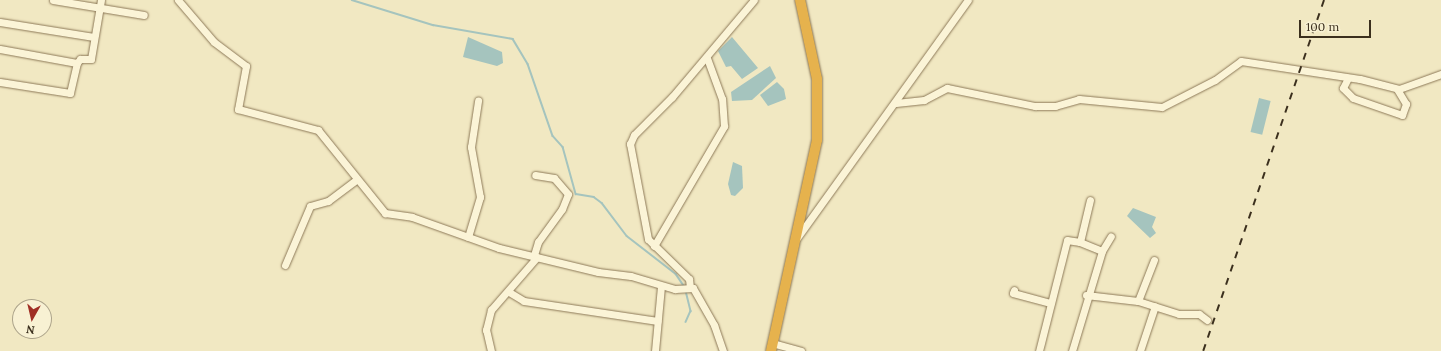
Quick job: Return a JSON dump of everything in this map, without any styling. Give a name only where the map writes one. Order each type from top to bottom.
[{"type":"highway","points":[[772,347],[819,124],[814,61],[800,0]]},
{"type":"street","points":[[53,0],[100,4],[144,15]]},
{"type":"street","points":[[178,0],[214,42],[246,66],[238,109],[315,128],[385,213],[412,217],[468,237],[598,272],[631,276],[675,289],[690,288]]},
{"type":"street","points":[[723,351],[706,308],[690,288],[689,279],[648,239],[630,144],[644,123],[707,58],[754,0]]},
{"type":"street","points":[[794,242],[896,103],[968,0]]},
{"type":"street","points":[[0,49],[77,62],[80,59],[91,59],[100,4]]},
{"type":"street","points":[[0,22],[94,37]]},
{"type":"street","points":[[654,246],[724,126],[722,99],[707,58]]},
{"type":"street","points":[[896,103],[924,100],[947,88],[1035,106],[1055,106],[1079,99],[1162,107],[1215,80],[1241,61],[1348,78],[1397,89],[1441,74]]},
{"type":"street","points":[[0,82],[70,93],[77,62]]},
{"type":"street","points":[[1348,78],[1343,88],[1353,98],[1402,115],[1406,104],[1397,89]]},
{"type":"street","points":[[468,237],[480,197],[471,147],[478,101]]},
{"type":"street","points":[[491,351],[487,321],[495,305],[509,292],[536,256],[538,242],[568,194],[554,178],[535,175]]},
{"type":"street","points":[[285,265],[310,206],[328,201],[357,179]]},
{"type":"street","points":[[1080,242],[1090,200]]},
{"type":"street","points":[[1072,351],[1086,295],[1102,251],[1112,236]]},
{"type":"street","points":[[1039,351],[1067,240],[1080,242],[1102,251]]},
{"type":"street","points":[[1138,301],[1154,260]]},
{"type":"street","points":[[655,351],[661,286]]},
{"type":"street","points":[[1014,290],[1013,293],[1050,303]]},
{"type":"street","points":[[509,292],[524,301],[658,321]]},
{"type":"street","points":[[1086,295],[1138,301],[1179,314],[1199,314],[1207,320]]},
{"type":"street","points":[[1140,351],[1155,306]]},
{"type":"street","points":[[772,347],[801,351]]},
{"type":"water","points":[[468,37],[502,52],[503,63],[497,66],[463,57]]},
{"type":"water","points":[[732,37],[758,68],[742,79],[731,66],[726,67],[718,51]]},
{"type":"water","points":[[770,66],[776,78],[752,100],[732,101],[731,92]]},
{"type":"water","points":[[777,82],[784,89],[786,99],[768,106],[760,95]]},
{"type":"water","points":[[1259,98],[1271,101],[1262,135],[1251,132]]},
{"type":"water","points":[[733,162],[742,166],[743,188],[735,196],[731,195],[728,184]]},
{"type":"water","points":[[1133,208],[1156,217],[1152,227],[1156,233],[1150,238],[1127,216]]},
{"type":"waterway","points":[[352,0],[433,25],[513,39],[528,64],[553,136],[563,147],[576,194],[594,197],[602,203],[627,236],[676,274],[684,286]]},
{"type":"waterway","points":[[686,291],[691,311],[686,322]]},
{"type":"railway","points":[[1203,351],[1324,0]]}]
